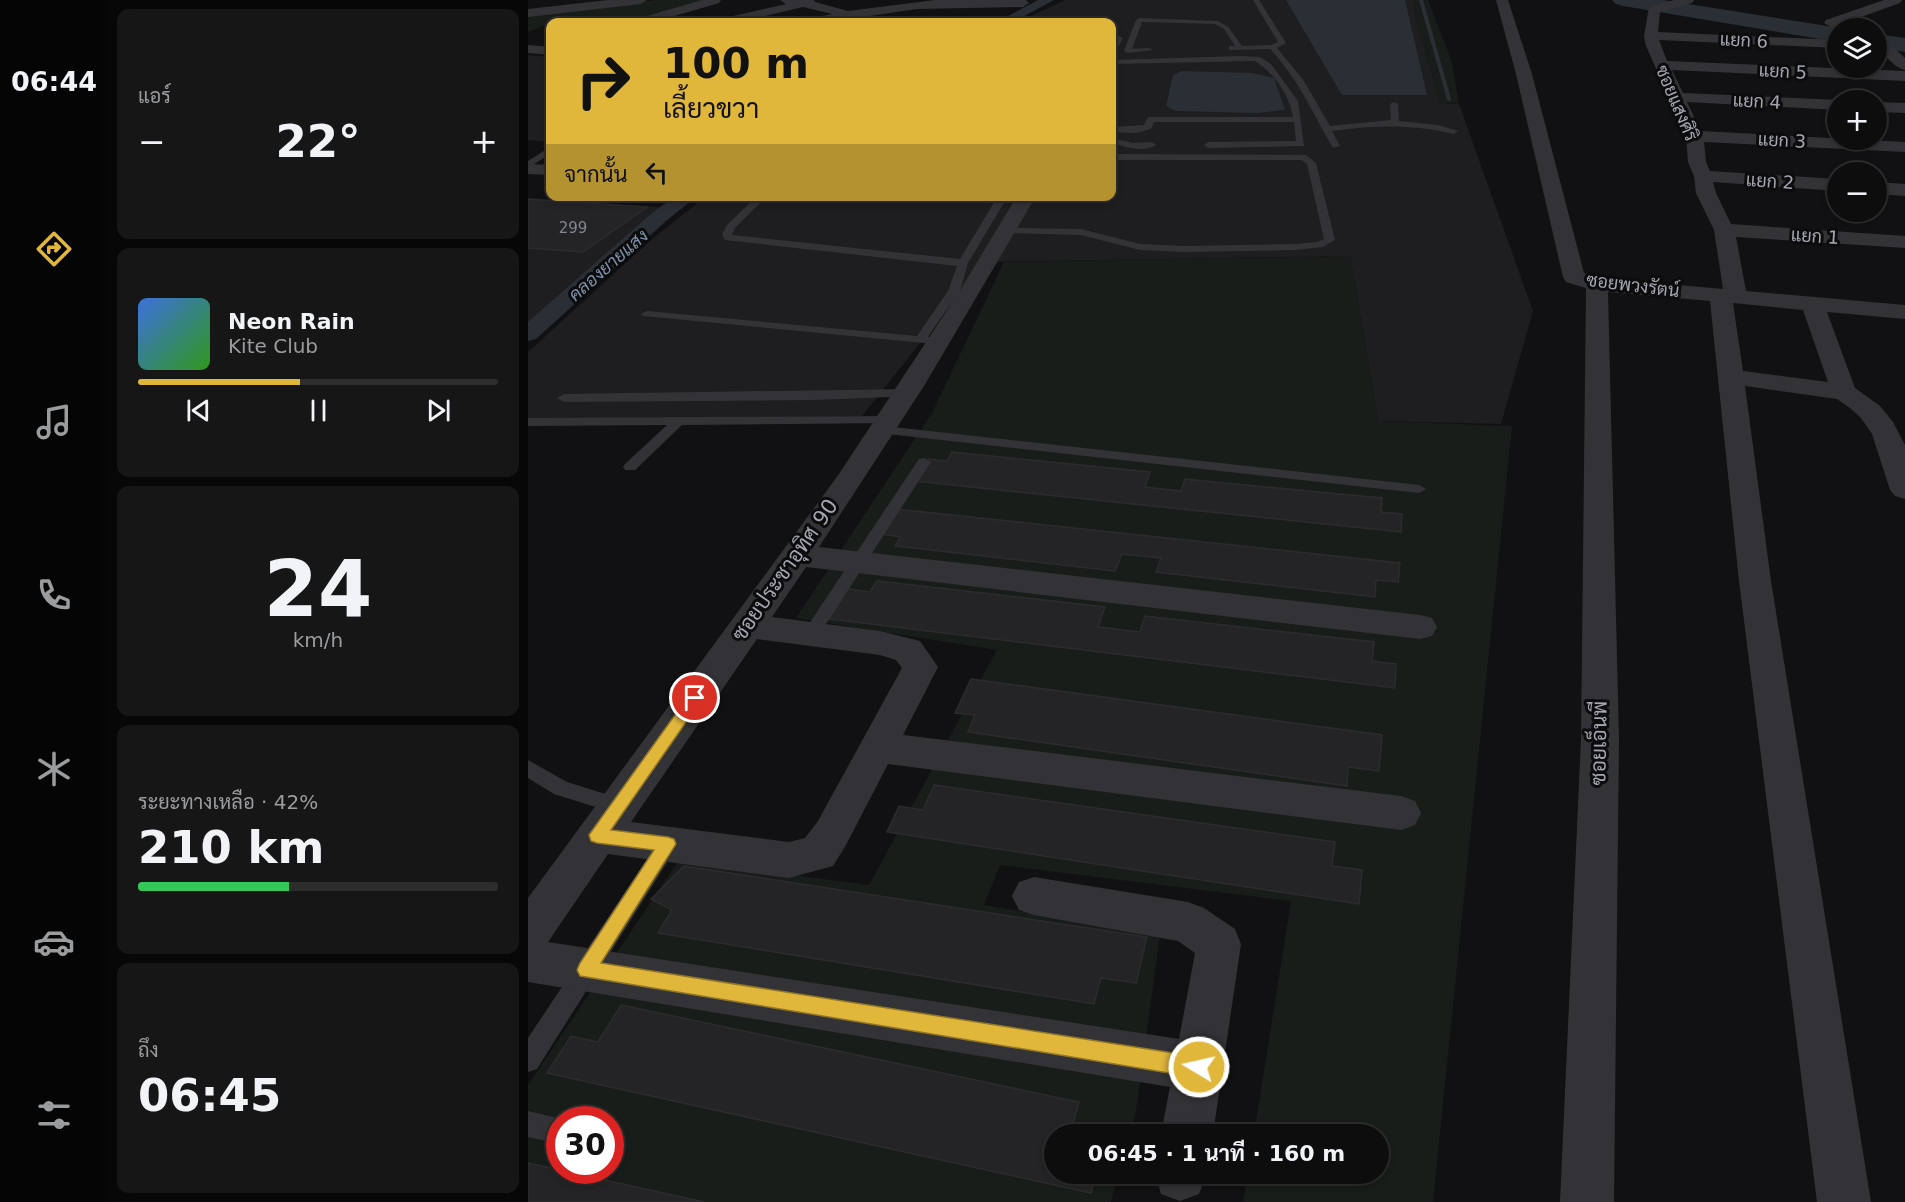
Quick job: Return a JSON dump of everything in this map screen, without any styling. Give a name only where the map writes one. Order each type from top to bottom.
[{"type":"street","points":[[528,11],[611,0]]},
{"type":"street","points":[[528,11],[642,0]]},
{"type":"street","points":[[655,18],[715,0]]},
{"type":"street","points":[[738,18],[792,2],[816,0]]},
{"type":"street","points":[[829,18],[894,6],[954,0],[1023,3]]},
{"type":"street","name":"ซอยพวงรัตน์","points":[[1502,0],[1524,74],[1572,273],[1581,280],[1597,284],[1905,312]]},
{"type":"street","name":"ซอยแสงศิริ","points":[[1688,0],[1661,8],[1651,36],[1661,65],[1695,136],[1697,162],[1703,176],[1706,193],[1724,230],[1729,296],[1731,377],[1755,581],[1844,1202]]},
{"type":"street","points":[[1844,18],[1896,0]]},
{"type":"street","points":[[792,2],[870,18]]},
{"type":"street","name":"แยก 6","points":[[1651,36],[1827,44]]},
{"type":"street","points":[[528,49],[546,51]]},
{"type":"street","points":[[1887,52],[1905,66]]},
{"type":"street","name":"แยก 5","points":[[1661,65],[1905,76]]},
{"type":"street","name":"แยก 4","points":[[1676,98],[1827,105]]},
{"type":"street","points":[[1887,107],[1905,108]]},
{"type":"street","name":"แยก 3","points":[[1695,136],[1905,147]]},
{"type":"street","points":[[528,167],[546,169]]},
{"type":"street","name":"แยก 2","points":[[1703,176],[1827,184]]},
{"type":"street","points":[[1887,189],[1905,190]]},
{"type":"street","name":"ซอยประชาอุทิศ 90","points":[[528,934],[888,425],[909,393],[943,322],[1008,231],[1024,201]]},
{"type":"street","name":"แยก 1","points":[[1724,230],[1905,242]]},
{"type":"street","name":"ซอยเอ็นพี","points":[[1587,1202],[1600,738],[1597,284]]},
{"type":"street","points":[[1813,305],[1844,392]]},
{"type":"street","points":[[1731,377],[1844,392],[1863,404],[1885,429],[1905,490]]},
{"type":"street","points":[[796,555],[1420,627]]},
{"type":"street","points":[[608,821],[668,844],[789,860],[818,853],[832,833],[920,667],[908,650],[747,626]]},
{"type":"street","points":[[877,747],[1401,813]]},
{"type":"street","points":[[1034,896],[1188,922],[1219,944],[1189,1124]]},
{"type":"street","points":[[528,960],[1199,1067]]},
{"type":"lane","points":[[1228,48],[1272,47],[1282,43],[1256,0]]},
{"type":"lane","points":[[1128,51],[1138,18],[1216,22],[1226,28],[1240,48]]},
{"type":"lane","points":[[1116,46],[1128,51],[1162,50]]},
{"type":"lane","points":[[1272,47],[1283,57],[1328,129],[1336,146]]},
{"type":"lane","points":[[1116,62],[1200,58],[1257,59],[1268,66],[1295,103],[1301,144],[1193,145]]},
{"type":"lane","points":[[1394,104],[1395,122]]},
{"type":"lane","points":[[1116,130],[1136,130],[1148,127],[1151,119],[1298,120]]},
{"type":"lane","points":[[1328,129],[1395,122],[1441,127],[1455,131]]},
{"type":"lane","points":[[1116,142],[1133,146],[1157,145]]},
{"type":"lane","points":[[528,167],[546,153]]},
{"type":"lane","points":[[1008,231],[1081,232],[1127,245],[1184,249],[1295,247],[1318,245],[1330,240],[1311,163],[1303,157],[1116,157]]},
{"type":"lane","points":[[758,201],[731,227],[727,235],[729,238],[963,263]]},
{"type":"lane","points":[[647,314],[943,322],[963,263],[1000,201]]},
{"type":"lane","points":[[564,398],[909,393]]},
{"type":"lane","points":[[528,422],[888,425],[1419,489]]},
{"type":"lane","points":[[630,467],[678,422]]},
{"type":"lane","points":[[811,634],[924,462]]},
{"type":"lane","points":[[528,768],[608,821]]},
{"type":"lane","points":[[528,1060],[668,844]]},
{"type":"lane","points":[[528,1124],[546,1128]]},
{"type":"shaded area","points":[[656,0],[706,0],[642,18],[546,18],[546,24],[528,32],[528,16]]},
{"type":"shaded area","points":[[1065,0],[1414,0],[1415,14],[1440,103],[1459,104],[1533,311],[1501,424],[1378,421],[1350,256],[980,262],[949,307],[862,416],[528,420],[528,352],[652,239],[700,201],[1116,201],[1116,18],[1027,18]]},
{"type":"shaded area","points":[[1286,0],[1405,0],[1427,95],[1342,95]]},
{"type":"shaded area","points":[[1414,0],[1428,0],[1452,62],[1459,104],[1440,103],[1415,14]]},
{"type":"shaded area","points":[[528,55],[546,57],[546,142],[528,140]]},
{"type":"shaded area","points":[[1182,71],[1252,73],[1274,78],[1285,110],[1257,113],[1176,111],[1166,106],[1173,75]]},
{"type":"shaded area","points":[[528,199],[661,207],[528,323]]},
{"type":"shaded area","points":[[1350,256],[1378,421],[1512,426],[1433,1202],[1243,1202],[1246,1184],[1389,1184],[1389,1124],[1256,1124],[1291,901],[1000,865],[984,905],[1160,935],[1133,1124],[1044,1124],[1044,1184],[1116,1184],[1111,1202],[528,1202],[528,1085],[679,860],[869,885],[997,650],[796,618],[932,413],[1004,262]]},
{"type":"building","points":[[528,199],[647,207],[583,252],[528,248]]},
{"type":"building","points":[[952,452],[1150,472],[1145,487],[1181,491],[1185,479],[1382,498],[1381,512],[1402,514],[1401,532],[913,481],[928,459],[947,461]]},
{"type":"building","points":[[896,509],[1400,563],[1398,582],[1376,580],[1375,597],[1156,572],[1161,558],[1122,554],[1115,571],[895,546],[901,537],[880,534]]},
{"type":"building","points":[[877,581],[1105,607],[1098,627],[1140,632],[1145,616],[1374,642],[1372,661],[1396,664],[1395,688],[829,619],[848,589],[870,592]]},
{"type":"building","points":[[971,679],[1382,735],[1379,771],[1348,767],[1347,786],[968,732],[975,715],[955,713]]},
{"type":"building","points":[[934,785],[1335,842],[1332,866],[1362,870],[1359,904],[887,832],[899,806],[923,810]]},
{"type":"building","points":[[684,866],[1147,937],[1136,983],[1101,978],[1094,1004],[658,933],[672,910],[651,899]]},
{"type":"building","points":[[621,1005],[1079,1102],[1073,1124],[1044,1124],[1044,1183],[547,1073],[571,1036],[598,1042]]},
{"type":"building","points":[[528,1163],[546,1167],[546,1184],[623,1184],[704,1202],[528,1202]]},
{"type":"building","points":[[1050,1184],[1093,1184],[1091,1193]]},
{"type":"waterway","name":"คลองยายแสง","points":[[1012,18],[1048,0]]},
{"type":"waterway","points":[[1421,0],[1449,99]]},
{"type":"waterway","points":[[1623,0],[1827,33]]},
{"type":"waterway","points":[[1887,43],[1905,45]]},
{"type":"waterway","name":"คลองยายแสง","points":[[528,334],[659,217],[681,201]]},
{"type":"route","points":[[695,698],[597,835],[668,844],[586,970],[1199,1067]]}]
